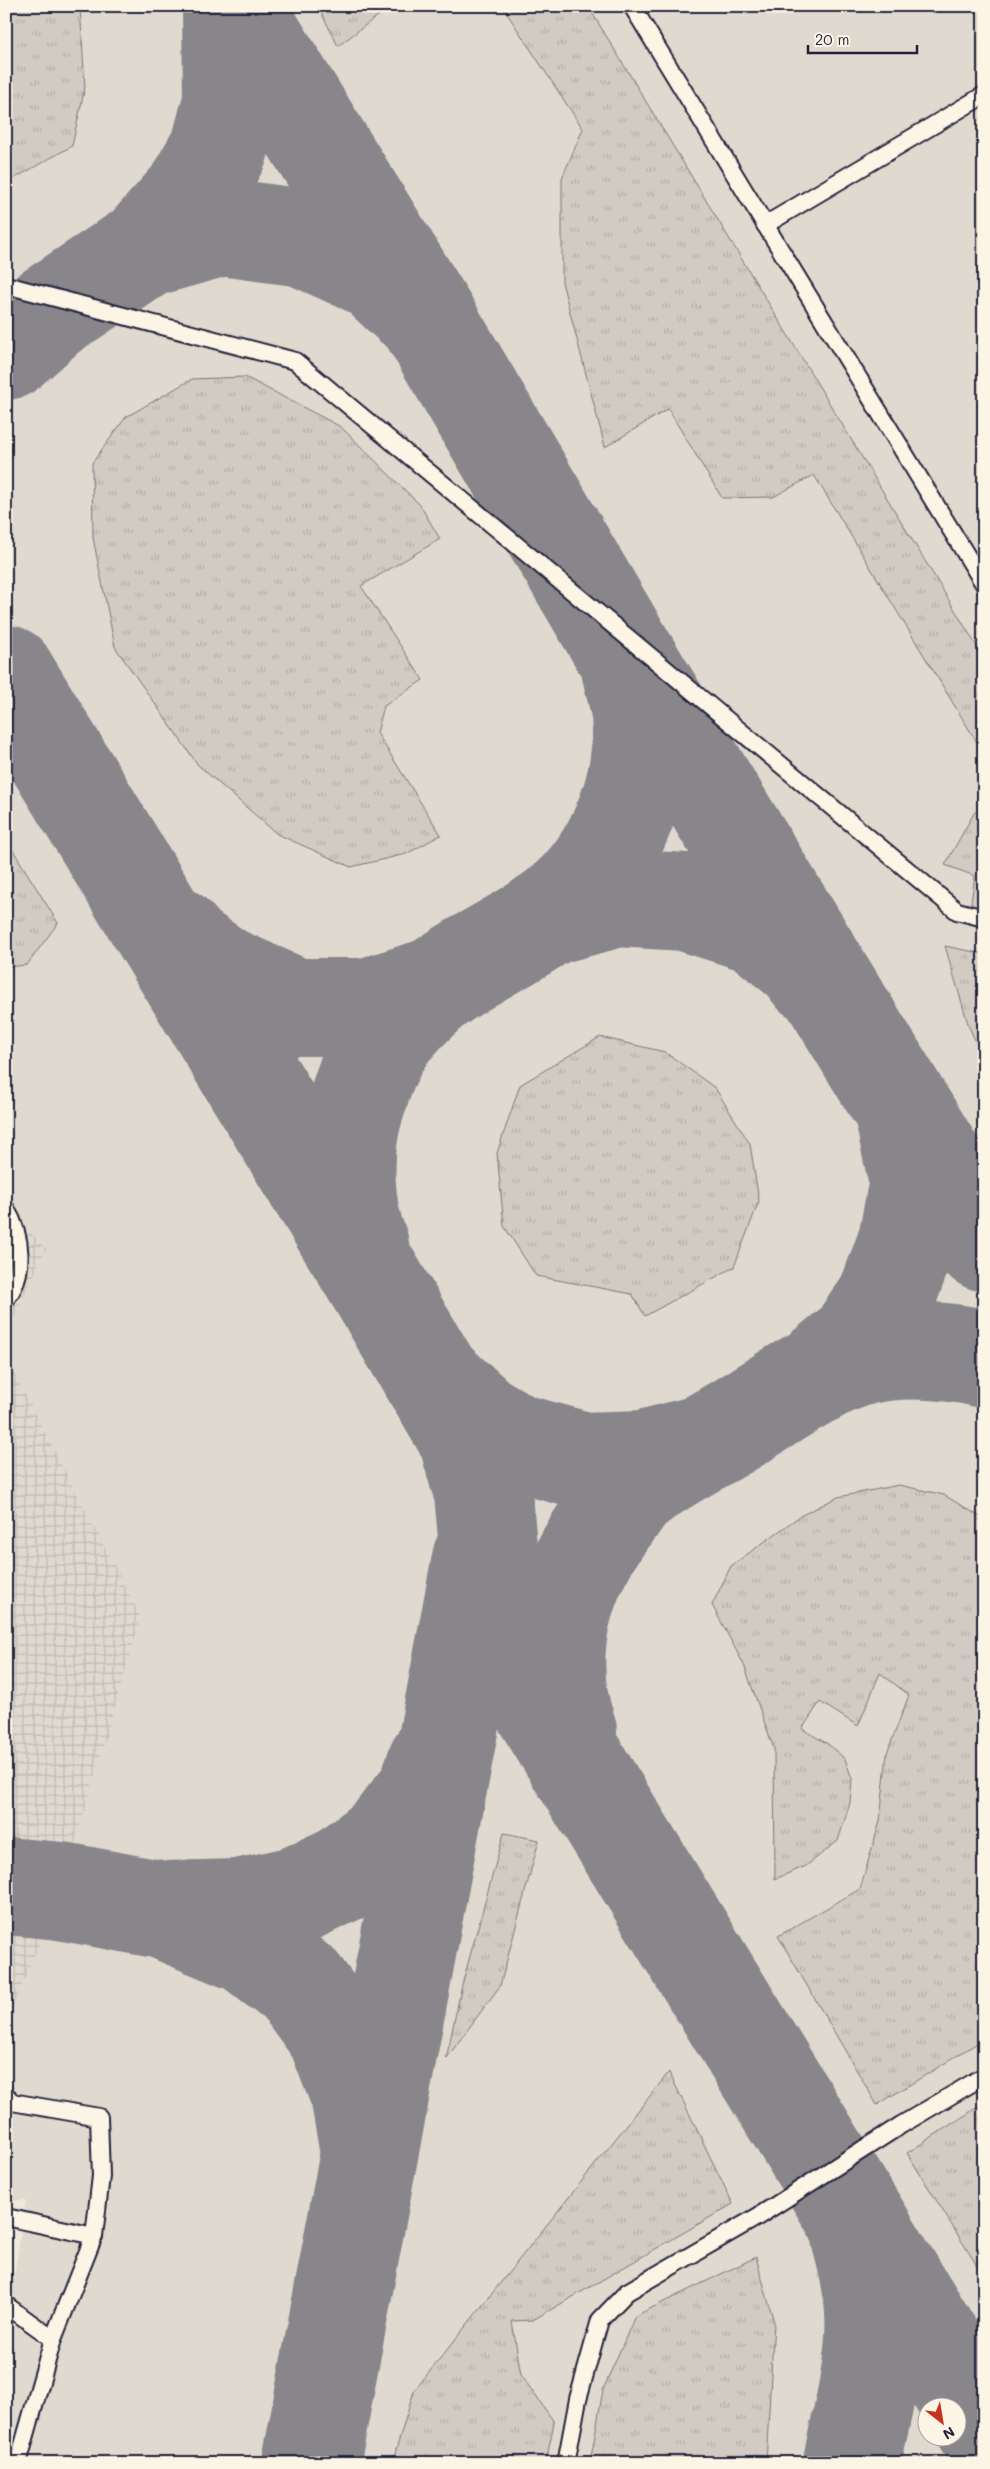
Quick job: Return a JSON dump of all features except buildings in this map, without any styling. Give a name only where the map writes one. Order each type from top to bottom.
[{"type":"lane","points":[[632,6],[984,584]]},
{"type":"lane","points":[[765,225],[984,95]]},
{"type":"lane","points":[[6,285],[295,361],[957,911],[984,918]]},
{"type":"lane","points":[[6,1209],[16,1225],[20,1262],[12,1292],[6,1299]]},
{"type":"lane","points":[[566,2463],[578,2399],[600,2320],[627,2292],[757,2217],[901,2124],[984,2076]]},
{"type":"lane","points":[[6,2095],[12,2102],[99,2117],[101,2176],[94,2236],[53,2339],[18,2463]]},
{"type":"lane","points":[[6,2217],[94,2236]]},
{"type":"lane","points":[[6,2305],[53,2339]]},
{"type":"shaded area","points":[[6,6],[984,6],[984,2463],[6,2463],[6,2277],[14,2277],[26,2200],[6,2201]]},
{"type":"shaded area","points":[[6,1206],[46,1249],[6,1335]]},
{"type":"shaded area","points":[[6,1358],[141,1617],[61,1891],[6,2023]]},
{"type":"green space","points":[[6,6],[80,6],[85,87],[72,146],[6,183]]},
{"type":"green space","points":[[318,6],[391,6],[338,46]]},
{"type":"green space","points":[[502,6],[588,6],[984,658],[984,754],[814,475],[773,497],[722,498],[668,409],[605,447],[562,282],[562,178],[583,129]]},
{"type":"green space","points":[[245,377],[341,427],[420,505],[440,539],[361,586],[423,680],[384,706],[377,733],[441,835],[406,854],[351,867],[277,834],[198,765],[115,647],[93,538],[92,463],[126,417],[192,379]]},
{"type":"green space","points":[[984,807],[984,918],[969,915],[975,876],[945,865],[974,813]]},
{"type":"green space","points":[[6,839],[58,923],[27,965],[6,967]]},
{"type":"green space","points":[[945,946],[984,954],[984,1060],[969,1027]]},
{"type":"green space","points":[[600,1037],[665,1052],[715,1088],[750,1144],[759,1201],[734,1267],[645,1316],[632,1294],[536,1276],[504,1226],[497,1153],[520,1085]]},
{"type":"green space","points":[[899,1485],[944,1495],[984,1519],[984,2039],[877,2105],[778,1936],[860,1889],[880,1821],[887,1753],[909,1695],[880,1673],[858,1726],[820,1702],[802,1729],[828,1744],[845,1759],[852,1779],[850,1803],[838,1841],[806,1866],[775,1879],[774,1749],[744,1665],[712,1605],[731,1566],[800,1516],[838,1497]]},
{"type":"green space","points":[[504,1833],[539,1840],[500,1986],[446,2059],[462,1985]]},
{"type":"green space","points":[[669,2072],[733,2204],[533,2320],[512,2321],[521,2375],[554,2422],[546,2463],[392,2463],[414,2391]]},
{"type":"green space","points":[[984,2103],[984,2277],[907,2153]]},
{"type":"green space","points":[[756,2257],[774,2322],[766,2463],[590,2463],[603,2390],[635,2316]]},
{"type":"taxiway","points":[[6,351],[49,313],[145,249],[192,196],[220,147],[232,101],[231,6]]},
{"type":"taxiway","points":[[234,6],[427,318],[628,659],[984,1242]]},
{"type":"taxiway","points":[[145,249],[222,227],[304,238],[375,270],[411,304]]},
{"type":"taxiway","points":[[360,1246],[348,1198],[348,1148],[353,1116],[373,1060],[391,1030],[425,995],[463,967],[546,918],[569,900],[589,878],[605,854],[619,829],[630,801],[637,773],[640,715],[629,663]]},
{"type":"taxiway","points":[[6,674],[373,1278],[467,1437],[483,1493],[493,1600],[524,1677],[984,2427]]},
{"type":"taxiway","points":[[547,917],[618,898],[686,902],[759,925],[803,961],[813,974]]},
{"type":"taxiway","points":[[173,935],[186,950],[223,975],[295,1007],[367,1007],[435,986]]},
{"type":"taxiway","points":[[817,1375],[856,1343],[888,1294],[907,1241],[918,1182],[903,1111]]},
{"type":"taxiway","points":[[568,1731],[560,1702],[557,1674],[557,1646],[561,1618],[569,1591],[580,1565],[594,1540],[623,1499],[634,1487],[687,1452],[799,1385],[847,1361],[892,1351],[956,1353],[984,1359]]},
{"type":"taxiway","points":[[437,1383],[478,1420],[515,1442],[584,1461],[644,1459],[702,1444]]},
{"type":"taxiway","points":[[311,2463],[481,1559]]},
{"type":"taxiway","points":[[163,1910],[239,1908],[297,1895],[346,1872],[390,1838],[426,1792],[437,1761]]},
{"type":"taxiway","points":[[6,1886],[61,1891],[163,1910],[250,1946],[301,1986],[336,2034],[359,2094],[368,2146]]},
{"type":"taxiway","points":[[852,2463],[871,2369],[874,2331],[871,2284],[860,2237]]}]
